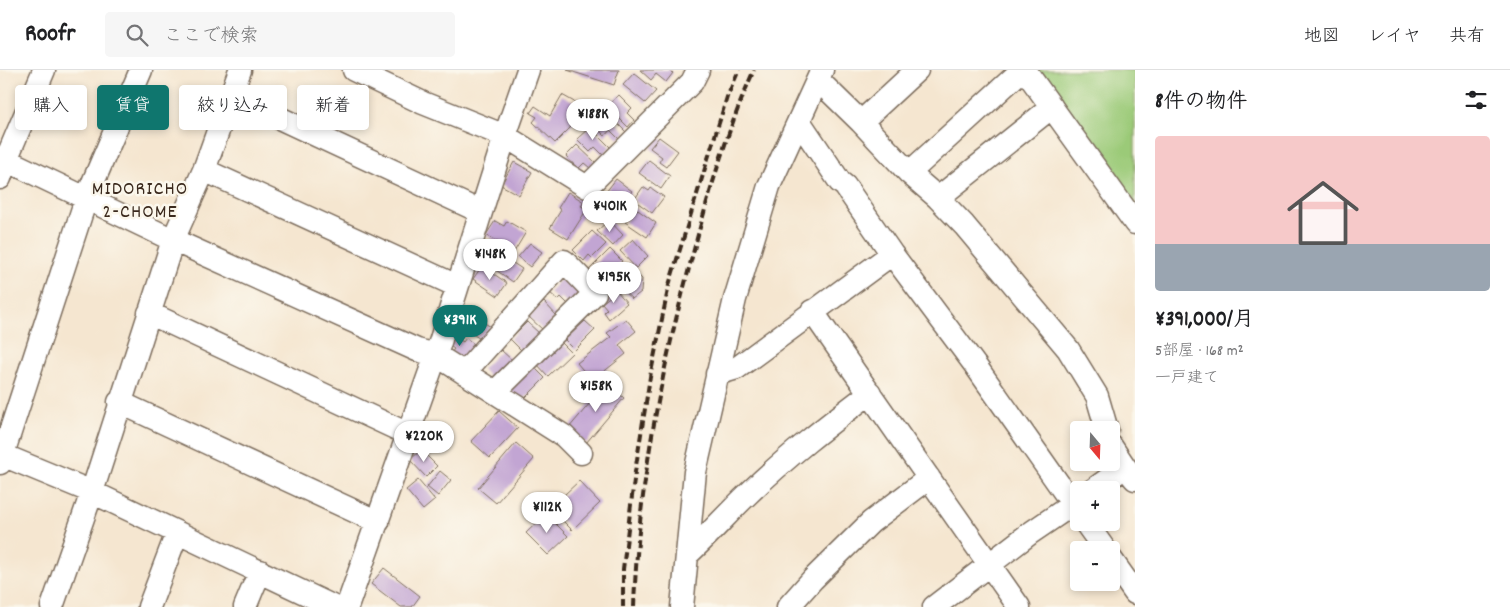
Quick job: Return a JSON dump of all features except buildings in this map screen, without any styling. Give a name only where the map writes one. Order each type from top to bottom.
[{"type":"street","points":[[44,70],[2,165],[86,199],[417,350],[436,355],[564,436],[581,454]]},
{"type":"street","points":[[141,70],[86,199],[1,457],[92,492],[334,607]]},
{"type":"street","points":[[234,85],[240,70]]},
{"type":"street","points":[[354,70],[391,78],[423,103],[505,136],[587,187],[692,82],[698,70]]},
{"type":"street","points":[[347,607],[436,355],[505,136],[528,70]]},
{"type":"street","points":[[861,122],[917,70]]},
{"type":"street","points":[[909,173],[1023,70],[1052,107],[1135,223]]},
{"type":"street","points":[[682,607],[695,472],[735,300],[769,186],[820,75],[909,173],[938,198],[964,225],[1068,349],[1097,396],[1104,421]]},
{"type":"street","points":[[938,198],[1052,107]]},
{"type":"street","points":[[799,121],[840,182],[845,186],[892,254],[1070,496]]},
{"type":"street","points":[[287,122],[481,212]]},
{"type":"street","points":[[52,607],[92,492],[119,402],[173,240],[204,170],[218,130]]},
{"type":"street","points":[[204,170],[457,286]]},
{"type":"street","points":[[717,374],[737,368],[892,254]]},
{"type":"street","points":[[464,373],[564,261],[595,292],[495,392]]},
{"type":"street","points":[[812,311],[1019,607]]},
{"type":"street","points":[[149,313],[408,434]]},
{"type":"street","points":[[688,554],[748,493],[803,444],[870,393]]},
{"type":"street","points":[[119,402],[378,522]]},
{"type":"street","points":[[1113,481],[1130,473],[1120,459]]},
{"type":"street","points":[[788,607],[871,522],[929,478]]},
{"type":"street","points":[[934,607],[989,564],[1070,511]]},
{"type":"street","points":[[149,607],[177,533]]},
{"type":"street","points":[[245,607],[260,571]]},
{"type":"street","points":[[1120,572],[1135,593]]},
{"type":"green space","points":[[1034,70],[1135,70],[1135,209]]},
{"type":"railway","points":[[623,607],[623,569],[635,472],[650,377],[669,285],[727,97],[739,70]]},
{"type":"railway","points":[[634,607],[640,518],[653,430],[670,343],[712,186],[735,116],[754,70]]},
{"type":"district","name":"MIDORICHO 2-CHOME","points":[[140,202]]}]
